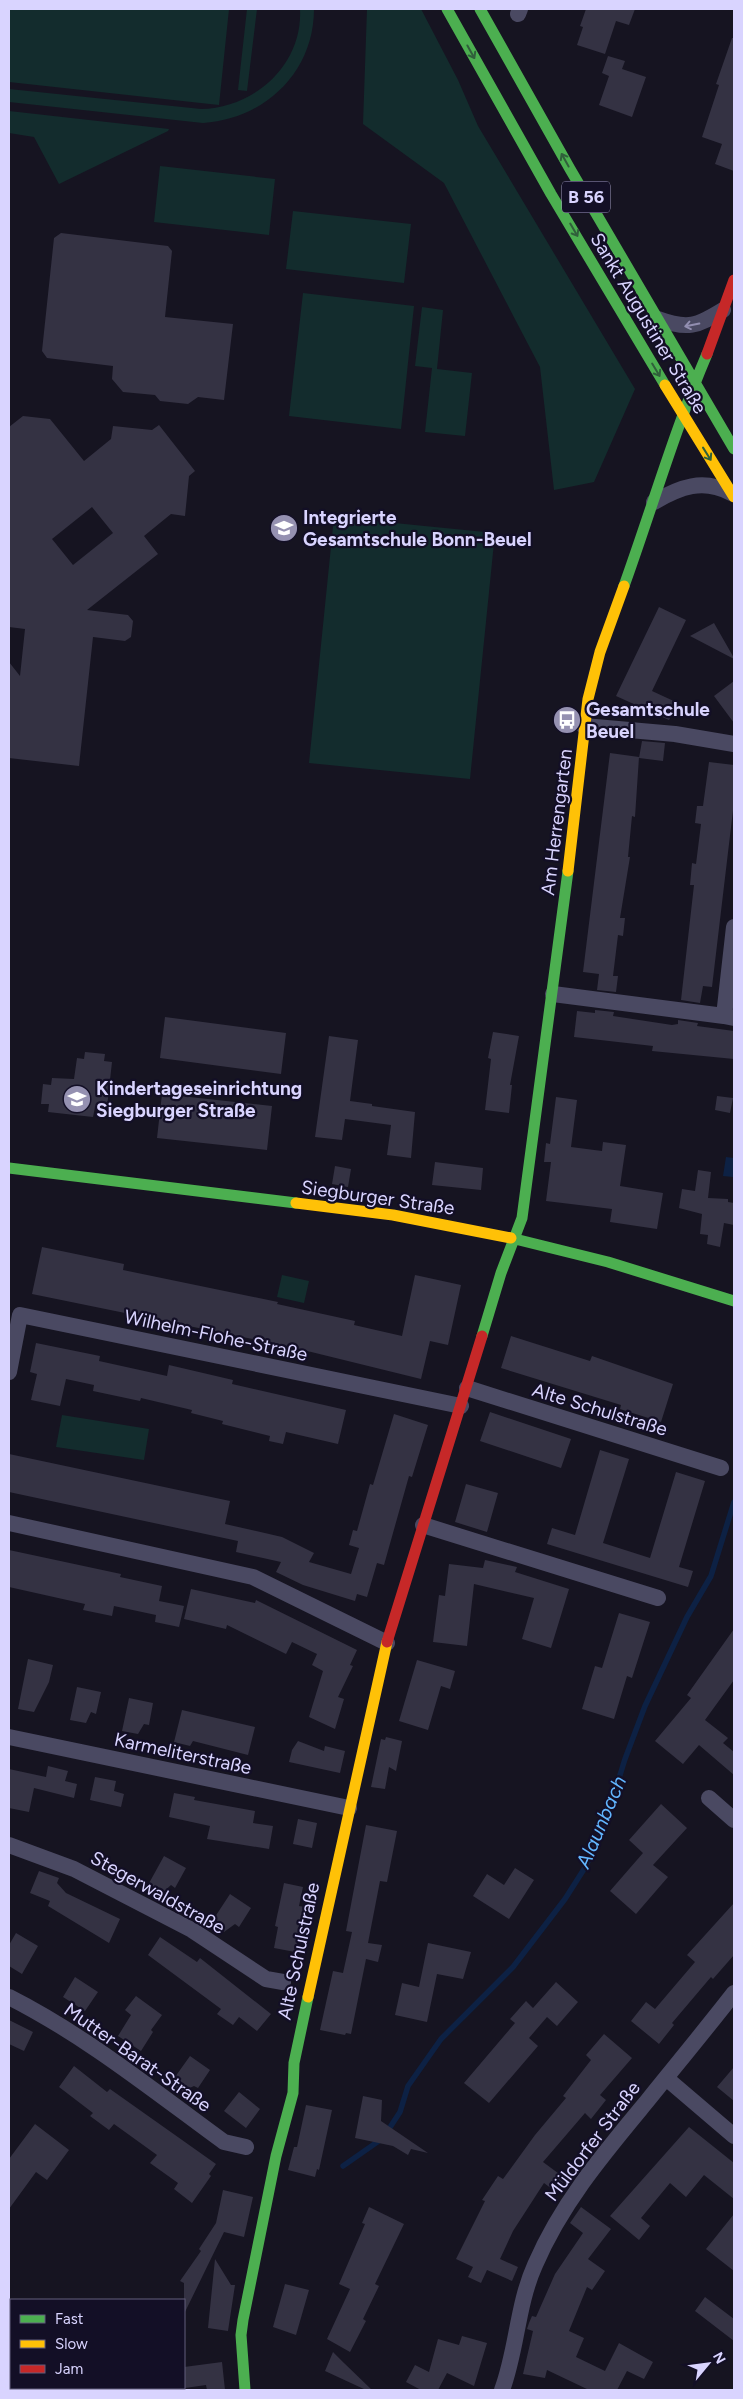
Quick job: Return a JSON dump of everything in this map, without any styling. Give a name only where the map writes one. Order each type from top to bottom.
[{"type":"street","name":"Sankt Augustiner Straße","points":[[448,9],[501,106],[682,413],[733,495]]},
{"type":"street","name":"Sankt Augustiner Straße","points":[[480,9],[734,449]]},
{"type":"street","name":"Am Herrengarten","points":[[514,1239],[522,1218],[553,994],[588,698],[600,652],[654,502],[682,413],[724,310],[734,280]]},
{"type":"street","points":[[658,319],[686,326],[696,325],[724,310]]},
{"type":"street","name":"B 56","points":[[654,502],[680,488],[692,485],[719,486],[733,495]]},
{"type":"street","points":[[584,726],[675,734],[734,744]]},
{"type":"street","points":[[553,994],[729,1017],[734,928]]},
{"type":"street","name":"Siegburger Straße","points":[[9,1168],[393,1215],[514,1239],[658,1275],[734,1301]]},
{"type":"street","name":"Alte Schulstraße","points":[[245,2390],[241,2335],[247,2297],[276,2156],[293,2093],[294,2063],[349,1808],[387,1644],[501,1274],[514,1239]]},
{"type":"street","name":"Wilhelm-Flohe-Straße","points":[[9,1372],[20,1315],[461,1406]]},
{"type":"street","name":"Alte Schulstraße","points":[[467,1388],[721,1468]]},
{"type":"street","points":[[9,1523],[253,1577],[387,1644]]},
{"type":"street","points":[[423,1525],[658,1598]]},
{"type":"street","name":"Karmeliterstraße","points":[[9,1737],[349,1808]]},
{"type":"street","points":[[709,1798],[734,1820]]},
{"type":"street","name":"Stegerwaldstraße","points":[[9,1845],[74,1869],[192,1930],[266,1979],[283,1982]]},
{"type":"street","name":"Müldorfer Straße","points":[[502,2390],[508,2376],[518,2322],[534,2266],[569,2200],[605,2152],[734,1993]]},
{"type":"street","name":"Mutter-Barat-Straße","points":[[9,1997],[38,2011],[86,2042],[224,2142],[246,2146]]},
{"type":"street","points":[[666,2078],[734,2136]]},
{"type":"green space","points":[[9,9],[229,9],[219,105],[9,82]]},
{"type":"green space","points":[[247,9],[257,9],[247,91],[238,90]]},
{"type":"green space","points":[[300,9],[314,9],[312,32],[305,53],[295,72],[265,102],[225,120],[203,123],[9,102],[9,89],[201,109],[221,107],[239,101],[256,92],[272,80],[284,65],[293,48],[299,29]]},
{"type":"green space","points":[[367,9],[421,9],[458,80],[478,126],[635,389],[594,482],[554,490],[540,367],[444,183],[363,124]]},
{"type":"green space","points":[[9,111],[169,129],[59,184],[34,137],[9,133]]},
{"type":"green space","points":[[160,166],[275,179],[269,235],[154,222]]},
{"type":"green space","points":[[293,211],[411,224],[404,283],[286,269]]},
{"type":"green space","points":[[303,293],[414,306],[401,429],[289,416]]},
{"type":"green space","points":[[422,307],[443,310],[437,369],[472,373],[465,436],[425,432],[432,368],[415,366]]},
{"type":"green space","points":[[334,517],[495,533],[470,779],[309,763]]},
{"type":"green space","points":[[282,1275],[309,1281],[304,1303],[277,1297]]},
{"type":"green space","points":[[62,1415],[149,1429],[144,1460],[56,1447]]},
{"type":"water","points":[[726,1157],[734,1158],[733,1177],[723,1176]]},
{"type":"building","points":[[586,9],[635,9],[629,25],[616,21],[605,54],[577,45],[583,27],[580,26]]},
{"type":"building","points":[[732,38],[734,38],[734,171],[715,164],[722,144],[702,137],[719,85],[716,84]]},
{"type":"building","points":[[608,56],[625,61],[622,69],[646,77],[632,117],[599,105],[609,76],[602,73]]},
{"type":"building","points":[[61,233],[168,246],[172,251],[165,317],[233,324],[224,400],[198,397],[188,404],[160,401],[155,395],[123,392],[112,379],[113,366],[47,358],[42,351],[54,238]]},
{"type":"building","points":[[23,416],[50,419],[84,461],[111,439],[113,426],[152,430],[159,425],[195,471],[189,476],[185,516],[171,514],[144,536],[158,554],[87,610],[128,615],[133,621],[131,637],[125,641],[93,637],[79,766],[9,758],[9,662],[20,676],[25,629],[9,627],[9,427]],"holes":[[[92,507],[113,533],[73,565],[52,539]]]},
{"type":"building","points":[[659,607],[686,620],[652,691],[678,703],[669,720],[616,696]]},
{"type":"building","points":[[714,623],[734,658],[734,659],[690,636]]},
{"type":"building","points":[[734,681],[734,723],[714,696]]},
{"type":"building","points":[[642,741],[665,743],[663,761],[639,758]]},
{"type":"building","points":[[610,753],[639,757],[635,817],[632,816],[628,857],[630,857],[620,918],[625,918],[623,936],[618,935],[613,976],[618,976],[616,992],[597,990],[599,974],[583,972]]},
{"type":"building","points":[[709,762],[734,765],[734,802],[712,987],[703,986],[700,1003],[681,1000],[694,885],[690,885],[692,863],[696,864],[701,824],[695,823],[697,806],[703,806]]},
{"type":"building","points":[[595,1010],[614,1012],[613,1016],[672,1025],[678,1024],[678,1020],[698,1023],[697,1026],[734,1031],[734,1059],[652,1051],[653,1046],[574,1037],[577,1011],[595,1013]]},
{"type":"building","points":[[165,1017],[286,1033],[281,1074],[160,1058]]},
{"type":"building","points":[[493,1032],[519,1036],[510,1085],[512,1085],[509,1113],[485,1110],[491,1059],[488,1058]]},
{"type":"building","points":[[329,1036],[358,1040],[350,1101],[415,1112],[411,1158],[387,1155],[391,1125],[345,1119],[342,1140],[315,1137]]},
{"type":"building","points":[[85,1052],[105,1054],[104,1061],[112,1062],[107,1107],[95,1107],[93,1117],[48,1112],[49,1104],[41,1104],[43,1084],[51,1085],[52,1078],[74,1079],[77,1058],[84,1059]]},
{"type":"building","points":[[162,1094],[272,1106],[267,1150],[157,1138]]},
{"type":"building","points":[[717,1096],[733,1098],[730,1113],[715,1110]]},
{"type":"building","points":[[556,1097],[577,1100],[571,1147],[602,1151],[603,1142],[626,1145],[620,1186],[663,1193],[657,1229],[610,1222],[612,1209],[546,1201],[551,1162],[544,1162],[546,1143],[550,1144]]},
{"type":"building","points":[[435,1162],[483,1168],[481,1190],[432,1185]]},
{"type":"building","points":[[335,1166],[351,1169],[348,1187],[332,1184]]},
{"type":"building","points":[[698,1170],[711,1172],[708,1198],[728,1199],[728,1202],[734,1203],[734,1225],[724,1223],[720,1247],[707,1244],[708,1235],[700,1234],[702,1214],[679,1208],[682,1189],[695,1191]]},
{"type":"building","points":[[42,1247],[124,1264],[123,1270],[278,1302],[277,1304],[355,1321],[354,1325],[402,1336],[415,1275],[461,1285],[448,1345],[430,1341],[421,1379],[287,1346],[32,1294]]},
{"type":"building","points":[[511,1336],[590,1361],[592,1356],[673,1384],[661,1422],[620,1409],[621,1405],[501,1368]]},
{"type":"building","points":[[36,1343],[100,1356],[99,1361],[167,1376],[169,1365],[233,1380],[232,1384],[346,1410],[338,1444],[286,1432],[283,1444],[269,1441],[270,1436],[222,1424],[223,1421],[191,1413],[192,1410],[141,1398],[140,1401],[93,1391],[94,1385],[66,1379],[60,1406],[31,1400],[37,1374],[30,1372]]},
{"type":"building","points":[[490,1412],[571,1439],[561,1468],[480,1441]]},
{"type":"building","points":[[394,1414],[428,1425],[412,1477],[409,1476],[384,1565],[377,1563],[367,1597],[357,1594],[355,1601],[303,1585],[276,1572],[281,1562],[236,1552],[238,1541],[9,1492],[9,1454],[230,1501],[225,1524],[282,1537],[314,1553],[309,1562],[351,1574],[359,1548],[349,1545],[353,1530],[357,1531],[370,1484],[373,1485]]},
{"type":"building","points":[[600,1450],[629,1459],[603,1543],[650,1558],[676,1472],[705,1481],[679,1567],[693,1571],[688,1587],[547,1544],[552,1528],[575,1535]]},
{"type":"building","points":[[466,1484],[498,1493],[487,1532],[455,1522]]},
{"type":"building","points":[[9,1550],[121,1574],[120,1577],[162,1586],[159,1601],[184,1606],[179,1627],[155,1622],[156,1615],[114,1606],[112,1616],[83,1610],[85,1604],[9,1587]]},
{"type":"building","points":[[485,1560],[517,1567],[515,1572],[569,1589],[551,1648],[522,1639],[534,1598],[474,1584],[467,1646],[433,1642],[439,1595],[445,1596],[449,1564],[483,1568]]},
{"type":"building","points":[[191,1589],[255,1603],[256,1600],[357,1650],[350,1665],[353,1666],[338,1697],[344,1699],[335,1729],[309,1717],[323,1671],[312,1665],[317,1654],[292,1642],[286,1654],[227,1625],[226,1629],[184,1619]]},
{"type":"building","points":[[619,1613],[650,1622],[632,1678],[627,1676],[614,1719],[582,1709],[595,1666],[602,1668]]},
{"type":"building","points":[[734,1629],[734,1680],[705,1720],[728,1738],[723,1743],[734,1752],[734,1775],[699,1745],[683,1764],[655,1741],[691,1698],[687,1695]]},
{"type":"building","points":[[28,1659],[53,1665],[49,1682],[34,1712],[18,1709]]},
{"type":"building","points":[[417,1660],[455,1671],[450,1689],[441,1686],[428,1730],[399,1721]]},
{"type":"building","points":[[77,1687],[101,1692],[96,1714],[91,1712],[86,1723],[70,1720]]},
{"type":"building","points":[[129,1698],[153,1703],[149,1725],[144,1724],[138,1734],[122,1731]]},
{"type":"building","points":[[182,1710],[255,1727],[248,1755],[193,1741],[190,1746],[174,1742]]},
{"type":"building","points":[[386,1737],[402,1741],[396,1771],[389,1767],[385,1789],[371,1787],[381,1739],[385,1740]]},
{"type":"building","points":[[298,1741],[324,1751],[325,1746],[345,1751],[340,1773],[289,1762],[292,1750]]},
{"type":"building","points":[[48,1766],[68,1771],[65,1781],[77,1784],[74,1798],[34,1788],[29,1812],[9,1808],[9,1769],[46,1777]]},
{"type":"building","points":[[95,1777],[116,1781],[114,1791],[124,1794],[121,1807],[90,1800]]},
{"type":"building","points":[[174,1793],[195,1797],[194,1800],[255,1811],[253,1823],[273,1826],[269,1849],[207,1839],[210,1826],[169,1817]]},
{"type":"building","points":[[661,1804],[687,1828],[653,1865],[668,1877],[636,1914],[610,1891],[643,1853],[629,1840]]},
{"type":"building","points":[[298,1819],[317,1823],[312,1848],[293,1844]]},
{"type":"building","points":[[366,1825],[397,1831],[387,1882],[380,1881],[368,1943],[382,1945],[378,1962],[366,1959],[351,2034],[346,2033],[345,2035],[320,2030],[333,1971],[343,1973],[352,1932],[346,1931]]},
{"type":"building","points":[[164,1856],[186,1868],[175,1888],[171,1885],[162,1893],[148,1885]]},
{"type":"building","points":[[515,1868],[534,1880],[509,1919],[473,1896],[487,1874],[504,1885]]},
{"type":"building","points":[[39,1871],[59,1878],[57,1883],[66,1893],[120,1919],[109,1943],[48,1906],[50,1901],[30,1893]]},
{"type":"building","points":[[284,1883],[303,1887],[299,1906],[305,1907],[295,1952],[274,1948],[278,1927],[275,1926]]},
{"type":"building","points":[[230,1894],[251,1908],[239,1927],[235,1924],[224,1932],[211,1923]]},
{"type":"building","points":[[734,1903],[734,1955],[713,1979],[711,1977],[672,2023],[674,2025],[659,2044],[631,2021],[646,2002],[655,2009],[695,1962],[687,1955]]},
{"type":"building","points":[[16,1933],[38,1946],[22,1974],[9,1966],[9,1945]]},
{"type":"building","points":[[160,1937],[197,1962],[200,1958],[271,2014],[257,2031],[239,2017],[233,2025],[217,2014],[221,2009],[148,1955]]},
{"type":"building","points":[[428,1943],[471,1952],[463,1979],[437,1974],[427,2022],[395,2015],[402,1983],[419,1987]]},
{"type":"building","points":[[75,1977],[98,1992],[85,2011],[63,1997]]},
{"type":"building","points":[[556,1982],[578,2002],[557,2026],[547,2017],[529,2038],[538,2046],[489,2103],[464,2083],[515,2023],[510,2019],[526,2001],[533,2008]]},
{"type":"building","points":[[136,1996],[162,2015],[151,2030],[153,2032],[141,2051],[118,2036],[131,2015],[125,2010]]},
{"type":"building","points":[[9,2020],[33,2032],[24,2051],[9,2044]]},
{"type":"building","points":[[604,2034],[632,2058],[600,2095],[606,2100],[591,2119],[585,2113],[543,2162],[566,2179],[556,2192],[544,2183],[513,2231],[500,2259],[518,2267],[512,2281],[487,2270],[481,2283],[468,2277],[473,2267],[456,2259],[485,2201],[482,2200],[498,2176],[503,2179],[535,2135],[566,2098],[563,2096],[591,2060],[586,2055]]},
{"type":"building","points":[[190,2056],[210,2070],[198,2088],[194,2086],[181,2092],[170,2084]]},
{"type":"building","points":[[74,2066],[107,2092],[110,2089],[216,2164],[209,2174],[211,2176],[192,2203],[174,2189],[178,2183],[150,2163],[157,2155],[114,2124],[109,2130],[90,2116],[93,2113],[59,2087]]},
{"type":"building","points":[[734,2067],[734,2101],[717,2087]]},
{"type":"building","points":[[239,2092],[260,2109],[246,2128],[224,2111]]},
{"type":"building","points":[[363,2096],[382,2100],[381,2121],[428,2153],[411,2149],[408,2155],[393,2146],[355,2138]]},
{"type":"building","points":[[306,2105],[332,2110],[319,2170],[317,2169],[315,2177],[288,2170],[294,2147],[297,2147]]},
{"type":"building","points":[[35,2124],[69,2150],[47,2180],[36,2172],[9,2209],[9,2159]]},
{"type":"building","points":[[689,2127],[734,2163],[734,2199],[704,2175],[686,2197],[670,2183],[641,2218],[650,2226],[639,2240],[610,2216]]},
{"type":"building","points":[[223,2190],[253,2197],[244,2237],[224,2232],[185,2312],[184,2283],[180,2281],[201,2251],[199,2249],[216,2223]]},
{"type":"building","points":[[369,2207],[404,2224],[375,2284],[379,2286],[363,2319],[366,2321],[350,2352],[327,2339],[350,2289],[339,2284],[365,2224],[362,2223]]},
{"type":"building","points":[[581,2207],[611,2229],[588,2259],[605,2271],[592,2290],[587,2287],[569,2331],[584,2338],[576,2357],[605,2371],[619,2343],[653,2362],[644,2379],[627,2371],[617,2390],[589,2390],[547,2370],[545,2378],[523,2374],[533,2331],[527,2329],[529,2323],[532,2316],[536,2317],[555,2274],[583,2233],[570,2223]]},
{"type":"building","points":[[734,2214],[734,2271],[706,2249]]},
{"type":"building","points":[[215,2259],[231,2285],[235,2285],[228,2331],[208,2328]]},
{"type":"building","points":[[285,2284],[309,2290],[296,2335],[273,2327]]},
{"type":"building","points":[[705,2297],[734,2319],[734,2341],[695,2311]]},
{"type":"building","points":[[462,2336],[487,2343],[474,2386],[447,2373],[438,2390],[421,2390],[406,2382],[415,2365],[429,2372],[438,2339],[459,2345]]},
{"type":"building","points":[[333,2352],[372,2390],[366,2390],[325,2371]]},
{"type":"building","points":[[222,2362],[225,2390],[207,2390],[206,2385],[185,2388],[185,2367]]},
{"type":"waterway","name":"Alaunbach","points":[[343,2166],[383,2138],[400,2112],[408,2086],[441,2039],[513,1967],[565,1899],[586,1866],[606,1820],[625,1759],[645,1706],[687,1617],[711,1576],[734,1502]]},
{"type":"traffic: fast","points":[[447,9],[551,194],[665,385]]},
{"type":"traffic: fast","points":[[480,9],[570,169],[734,449]]},
{"type":"traffic: fast","points":[[624,586],[674,440],[707,354]]},
{"type":"traffic: fast","points":[[482,1336],[501,1273],[522,1218],[568,871]]},
{"type":"traffic: fast","points":[[9,1168],[296,1203]]},
{"type":"traffic: fast","points":[[511,1238],[608,1262],[734,1301]]},
{"type":"traffic: fast","points":[[245,2390],[241,2335],[243,2320],[276,2156],[293,2093],[294,2063],[308,1997]]},
{"type":"traffic: slow","points":[[665,385],[734,497]]},
{"type":"traffic: slow","points":[[568,871],[588,699],[600,652],[624,586]]},
{"type":"traffic: slow","points":[[296,1203],[393,1215],[511,1238]]},
{"type":"traffic: slow","points":[[308,1997],[387,1642]]},
{"type":"traffic: jam","points":[[707,354],[734,280]]},
{"type":"traffic: jam","points":[[387,1642],[482,1336]]},
{"type":"place","name":"Integrierte Gesamtschule Bonn-Beuel","points":[[284,528]]},
{"type":"place","name":"Gesamtschule Beuel","points":[[567,720]]},
{"type":"place","name":"Kindertageseinrichtung Siegburger Straße","points":[[77,1099]]}]
